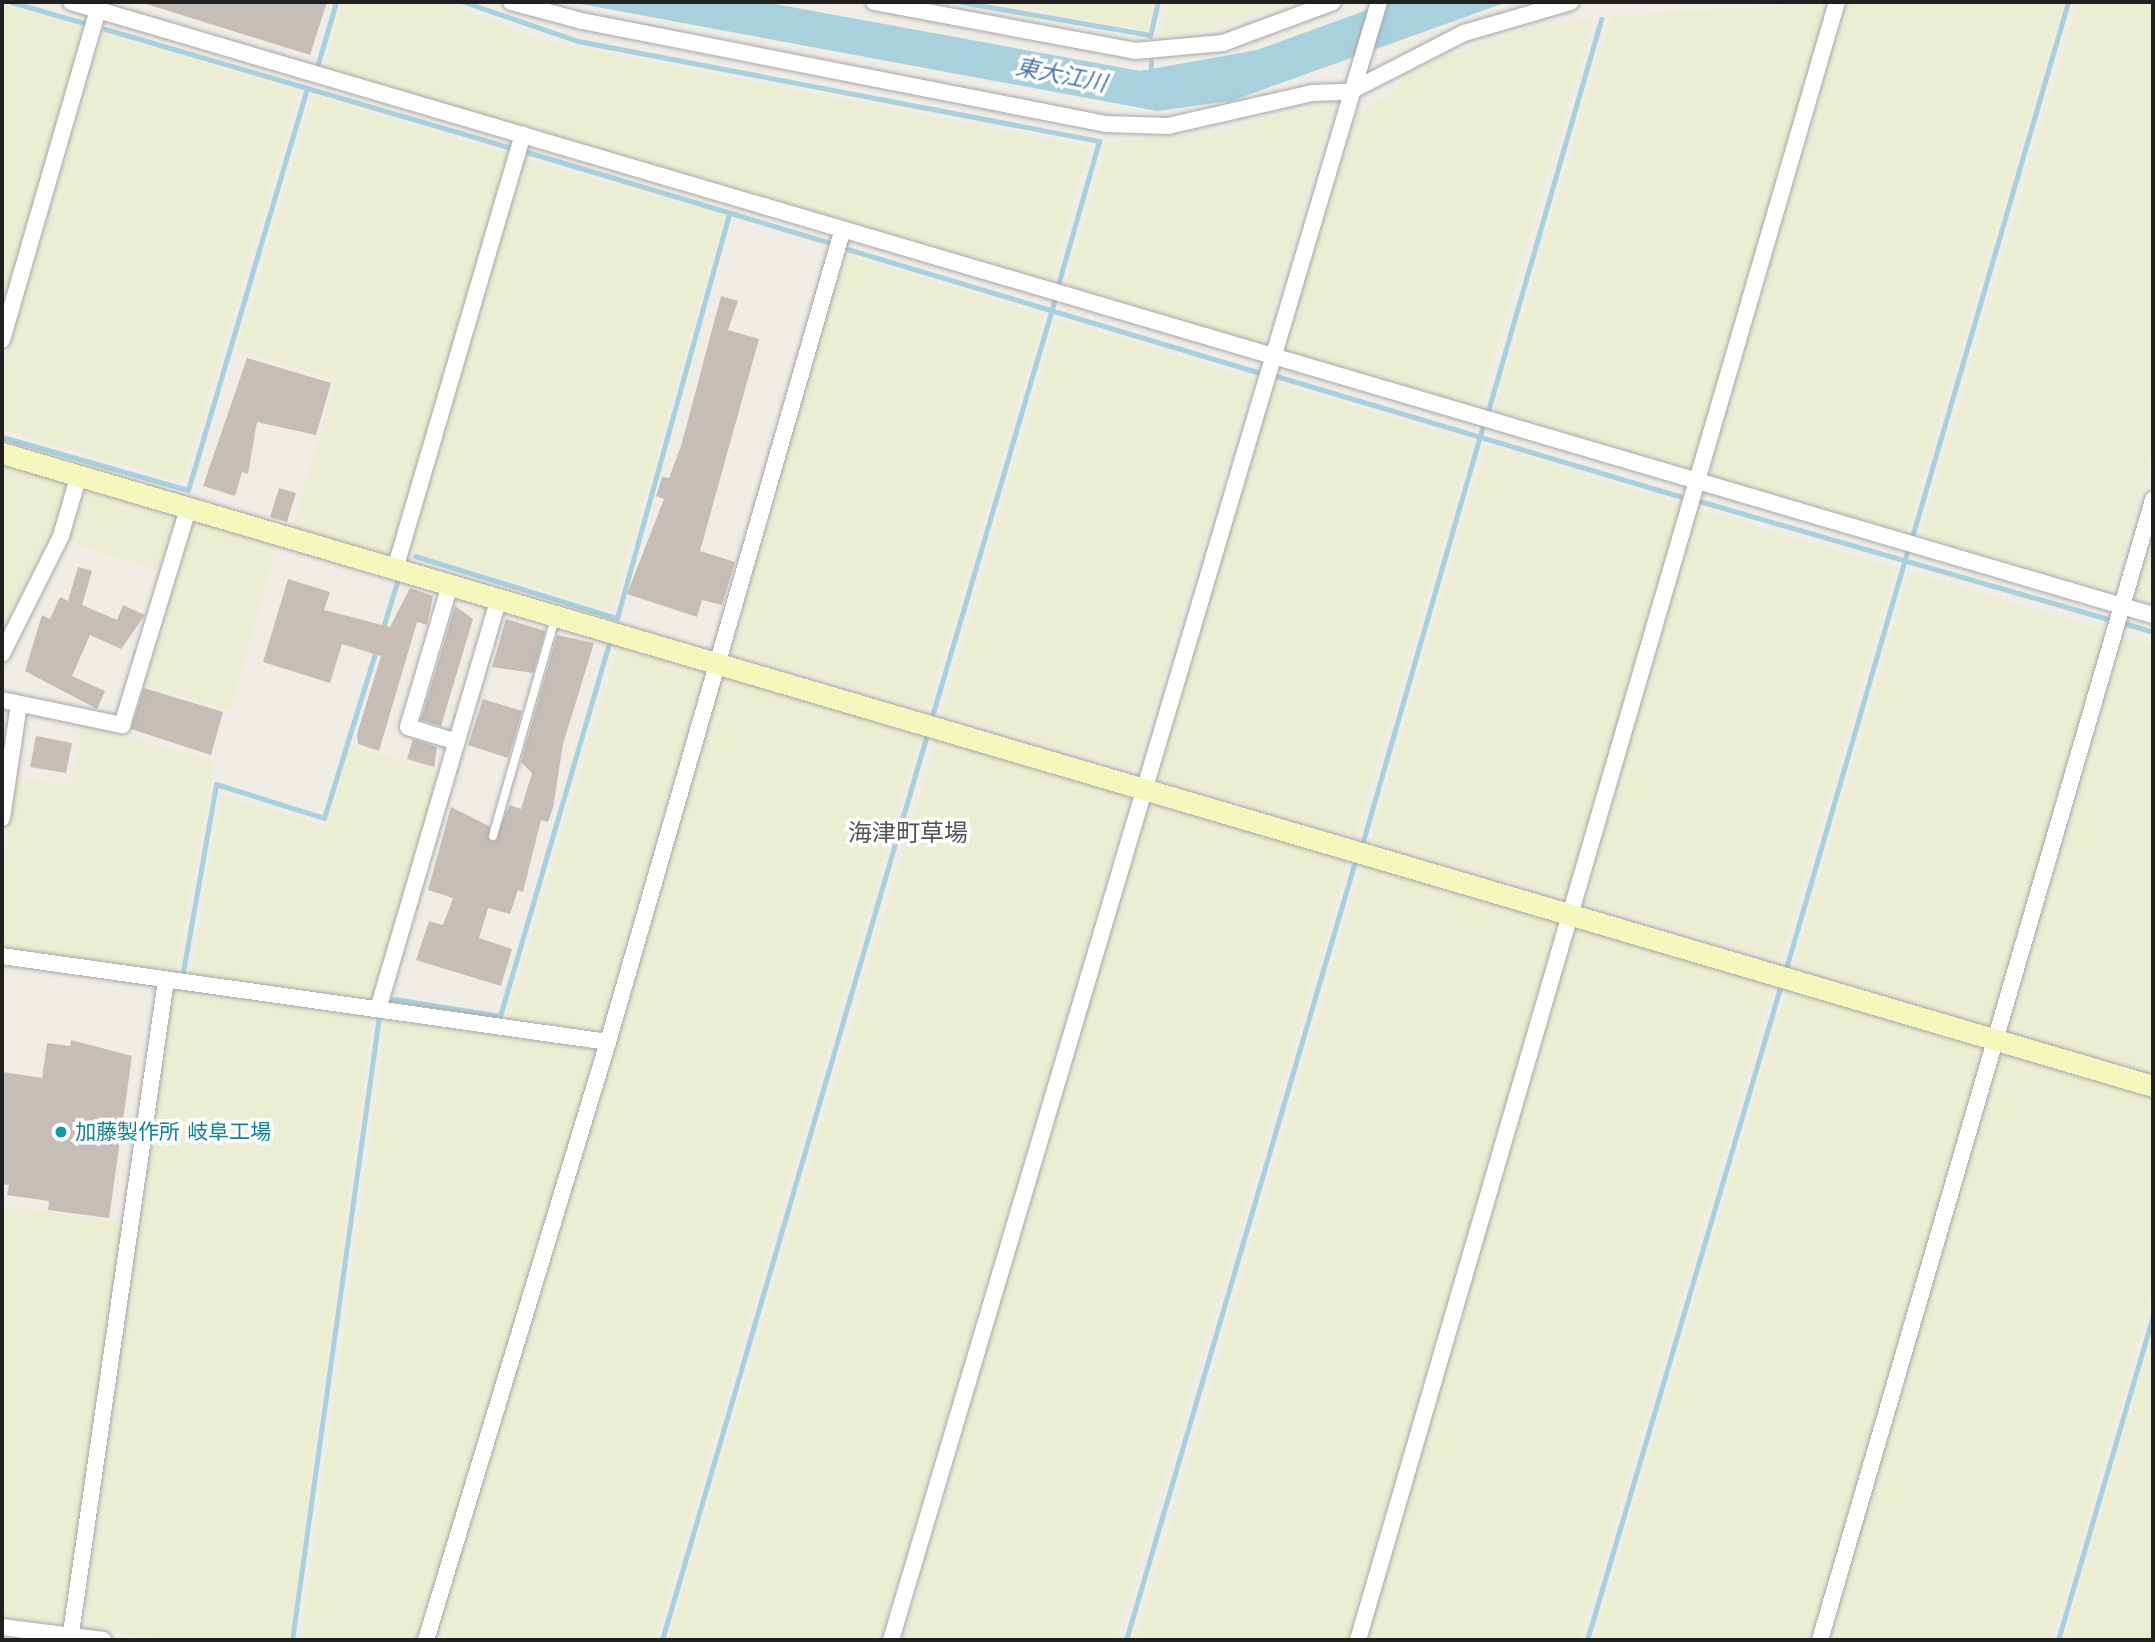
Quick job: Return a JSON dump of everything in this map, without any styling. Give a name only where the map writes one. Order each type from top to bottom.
[{"type":"street","points":[[71,2],[99,6],[842,232],[2153,615]]},
{"type":"street","points":[[511,2],[582,22],[1106,124],[1214,120],[1351,85],[1464,33],[1571,2]]},
{"type":"street","points":[[874,2],[930,7],[1135,51],[1186,51],[1248,36],[1333,2]]},
{"type":"street","points":[[891,1640],[1270,355],[1351,85],[1379,2]]},
{"type":"street","points":[[1358,1640],[1836,2]]},
{"type":"street","points":[[2,340],[99,6]]},
{"type":"street","points":[[395,569],[523,134]]},
{"type":"street","points":[[426,1640],[608,1042],[842,232]]},
{"type":"street","points":[[2,453],[1142,786],[2153,1086]]},
{"type":"street","points":[[2,654],[61,536],[79,475]]},
{"type":"street","points":[[1819,1640],[1997,1040],[2153,500]]},
{"type":"street","points":[[2,700],[122,725],[189,506]]},
{"type":"street","points":[[450,585],[408,727],[457,742]]},
{"type":"street","points":[[378,1009],[499,599]]},
{"type":"street","points":[[2,818],[19,704]]},
{"type":"street","points":[[2,956],[608,1042]]},
{"type":"street","points":[[70,1638],[166,980]]},
{"type":"street","points":[[2,1627],[70,1638],[103,1640]]},
{"type":"lane","points":[[493,836],[556,616]]},
{"type":"green space","points":[[343,2],[446,2],[539,40],[1089,147],[1051,280],[325,68]]},
{"type":"green space","points":[[986,2],[1153,2],[1147,31]]},
{"type":"green space","points":[[1169,2],[1292,2],[1209,30],[1161,36]]},
{"type":"green space","points":[[2064,2],[1906,532],[1708,474],[1848,3]]},
{"type":"green space","points":[[2078,2],[2153,2],[2153,451],[2111,591],[1921,536]]},
{"type":"green space","points":[[1831,3],[1693,469],[1495,410],[1611,16]]},
{"type":"green space","points":[[2,4],[87,29],[2,317]]},
{"type":"green space","points":[[1594,17],[1479,406],[1282,349],[1357,114],[1394,90],[1409,69],[1514,32]]},
{"type":"green space","points":[[103,33],[299,91],[183,482],[2,430],[2,372]]},
{"type":"green space","points":[[314,95],[513,156],[396,548],[385,556],[292,528],[336,380],[237,350]]},
{"type":"green space","points":[[1335,100],[1263,344],[1066,285],[1107,142],[1215,133]]},
{"type":"green space","points":[[524,159],[725,215],[611,611],[407,550]]},
{"type":"green space","points":[[842,253],[1044,315],[927,710],[731,652]]},
{"type":"green space","points":[[1058,319],[1253,379],[1135,771],[942,714]]},
{"type":"green space","points":[[1271,381],[1473,442],[1355,837],[1155,778]]},
{"type":"green space","points":[[1486,445],[1684,505],[1567,898],[1370,841]]},
{"type":"green space","points":[[2,463],[70,484],[57,535],[16,620],[2,617]]},
{"type":"green space","points":[[84,490],[177,517],[160,571],[70,542]]},
{"type":"green space","points":[[1698,509],[1895,568],[1780,960],[1583,903]]},
{"type":"green space","points":[[198,520],[277,545],[230,711],[141,683],[187,526]]},
{"type":"green space","points":[[2153,528],[2153,606],[2132,599]]},
{"type":"green space","points":[[1910,572],[2107,631],[1991,1026],[1794,965]]},
{"type":"green space","points":[[2124,636],[2153,645],[2153,1073],[2008,1032]]},
{"type":"green space","points":[[618,647],[704,671],[600,1029],[507,1019]]},
{"type":"green space","points":[[726,678],[920,734],[655,1640],[436,1640],[718,684]]},
{"type":"green space","points":[[84,725],[215,761],[174,977],[2,949],[2,878],[16,776],[70,787]]},
{"type":"green space","points":[[937,738],[1131,794],[880,1640],[668,1640]]},
{"type":"green space","points":[[350,745],[440,772],[376,993],[360,1002],[190,978],[222,796],[328,826]]},
{"type":"green space","points":[[1146,798],[1348,860],[1117,1640],[903,1640]]},
{"type":"green space","points":[[1363,864],[1558,924],[1347,1640],[1136,1640]]},
{"type":"green space","points":[[1572,928],[1773,985],[1580,1640],[1367,1640]]},
{"type":"green space","points":[[173,988],[373,1015],[289,1640],[172,1640],[90,1629],[84,1620]]},
{"type":"green space","points":[[1787,990],[1984,1050],[1810,1640],[1594,1640]]},
{"type":"green space","points":[[387,1017],[590,1045],[595,1054],[423,1640],[301,1640]]},
{"type":"green space","points":[[1999,1054],[2153,1099],[2153,1291],[2052,1640],[1826,1640]]},
{"type":"green space","points":[[2,1206],[123,1222],[66,1625],[2,1616]]},
{"type":"green space","points":[[2153,1334],[2153,1640],[2064,1640]]},
{"type":"water","name":"東大江川","points":[[570,2],[764,2],[1140,71],[1257,50],[1389,2],[1507,2],[1231,101],[1157,111]]},
{"type":"building","points":[[140,2],[327,2],[310,55]]},
{"type":"building","points":[[721,296],[738,301],[728,330],[759,339],[700,551],[735,562],[722,605],[702,600],[697,617],[627,594],[664,499],[656,496],[662,477],[669,478],[681,446]]},
{"type":"building","points":[[247,358],[331,383],[316,435],[257,422],[248,474],[242,472],[235,496],[203,486]]},
{"type":"building","points":[[279,488],[296,493],[287,522],[270,517]]},
{"type":"building","points":[[78,567],[92,571],[82,605],[117,620],[123,605],[145,615],[121,649],[90,635],[72,676],[105,691],[97,709],[25,671],[42,615],[50,619],[60,597],[68,601]]},
{"type":"building","points":[[288,579],[330,592],[324,610],[390,627],[410,588],[433,596],[427,625],[417,622],[379,751],[358,744],[357,734],[381,656],[342,644],[330,683],[263,662]]},
{"type":"building","points":[[455,606],[473,619],[441,726],[421,720]]},
{"type":"building","points":[[506,619],[545,631],[533,673],[492,667]]},
{"type":"building","points":[[557,635],[594,643],[563,744],[553,808],[548,822],[541,820],[523,892],[518,890],[510,914],[488,908],[479,938],[512,949],[501,986],[416,960],[429,921],[443,925],[453,898],[428,890],[451,807],[489,826],[492,842],[510,805],[521,809],[532,773],[521,762]]},
{"type":"building","points":[[144,688],[223,712],[211,755],[131,729]]},
{"type":"building","points":[[483,699],[522,711],[508,758],[468,745]]},
{"type":"building","points":[[36,736],[72,743],[66,773],[30,767]]},
{"type":"building","points":[[413,739],[437,747],[434,767],[407,759]]},
{"type":"building","name":"加藤製作所 岐阜工場","points":[[71,1040],[132,1056],[109,1218],[48,1210],[49,1201],[7,1195],[9,1185],[2,1184],[3,1072],[42,1078],[47,1043],[70,1046]]},
{"type":"waterway","points":[[11,2],[87,24]]},
{"type":"waterway","points":[[317,67],[336,2]]},
{"type":"waterway","points":[[464,2],[578,41],[1099,141],[1058,285]]},
{"type":"waterway","points":[[961,2],[1150,35]]},
{"type":"waterway","points":[[1150,36],[1158,2]]},
{"type":"waterway","points":[[1912,537],[2068,2]]},
{"type":"waterway","points":[[1488,411],[1601,19]]},
{"type":"waterway","points":[[105,29],[513,148]]},
{"type":"waterway","points":[[1151,61],[1151,75]]},
{"type":"waterway","points":[[2,437],[188,490],[307,88]]},
{"type":"waterway","points":[[527,152],[833,244]]},
{"type":"waterway","points":[[415,556],[617,618],[729,213]]},
{"type":"waterway","points":[[847,249],[1257,372]]},
{"type":"waterway","points":[[933,713],[1054,301]]},
{"type":"waterway","points":[[1276,376],[1685,498]]},
{"type":"waterway","points":[[1363,841],[1482,428]]},
{"type":"waterway","points":[[1699,501],[2112,620]]},
{"type":"waterway","points":[[1787,965],[1907,553]]},
{"type":"waterway","points":[[382,631],[397,582]]},
{"type":"waterway","points":[[2127,624],[2153,632]]},
{"type":"waterway","points":[[389,1004],[394,999],[500,1016],[609,643]]},
{"type":"waterway","points":[[183,972],[216,784],[324,818],[377,647]]},
{"type":"waterway","points":[[662,1640],[926,738]]},
{"type":"waterway","points":[[1126,1640],[1354,865]]},
{"type":"waterway","points":[[1587,1640],[1780,988]]},
{"type":"waterway","points":[[292,1640],[379,1016]]},
{"type":"waterway","points":[[2058,1640],[2153,1316]]},
{"type":"place","name":"加藤製作所 岐阜工場","points":[[61,1132]]},
{"type":"district","name":"海津町草場","points":[[908,834]]}]
